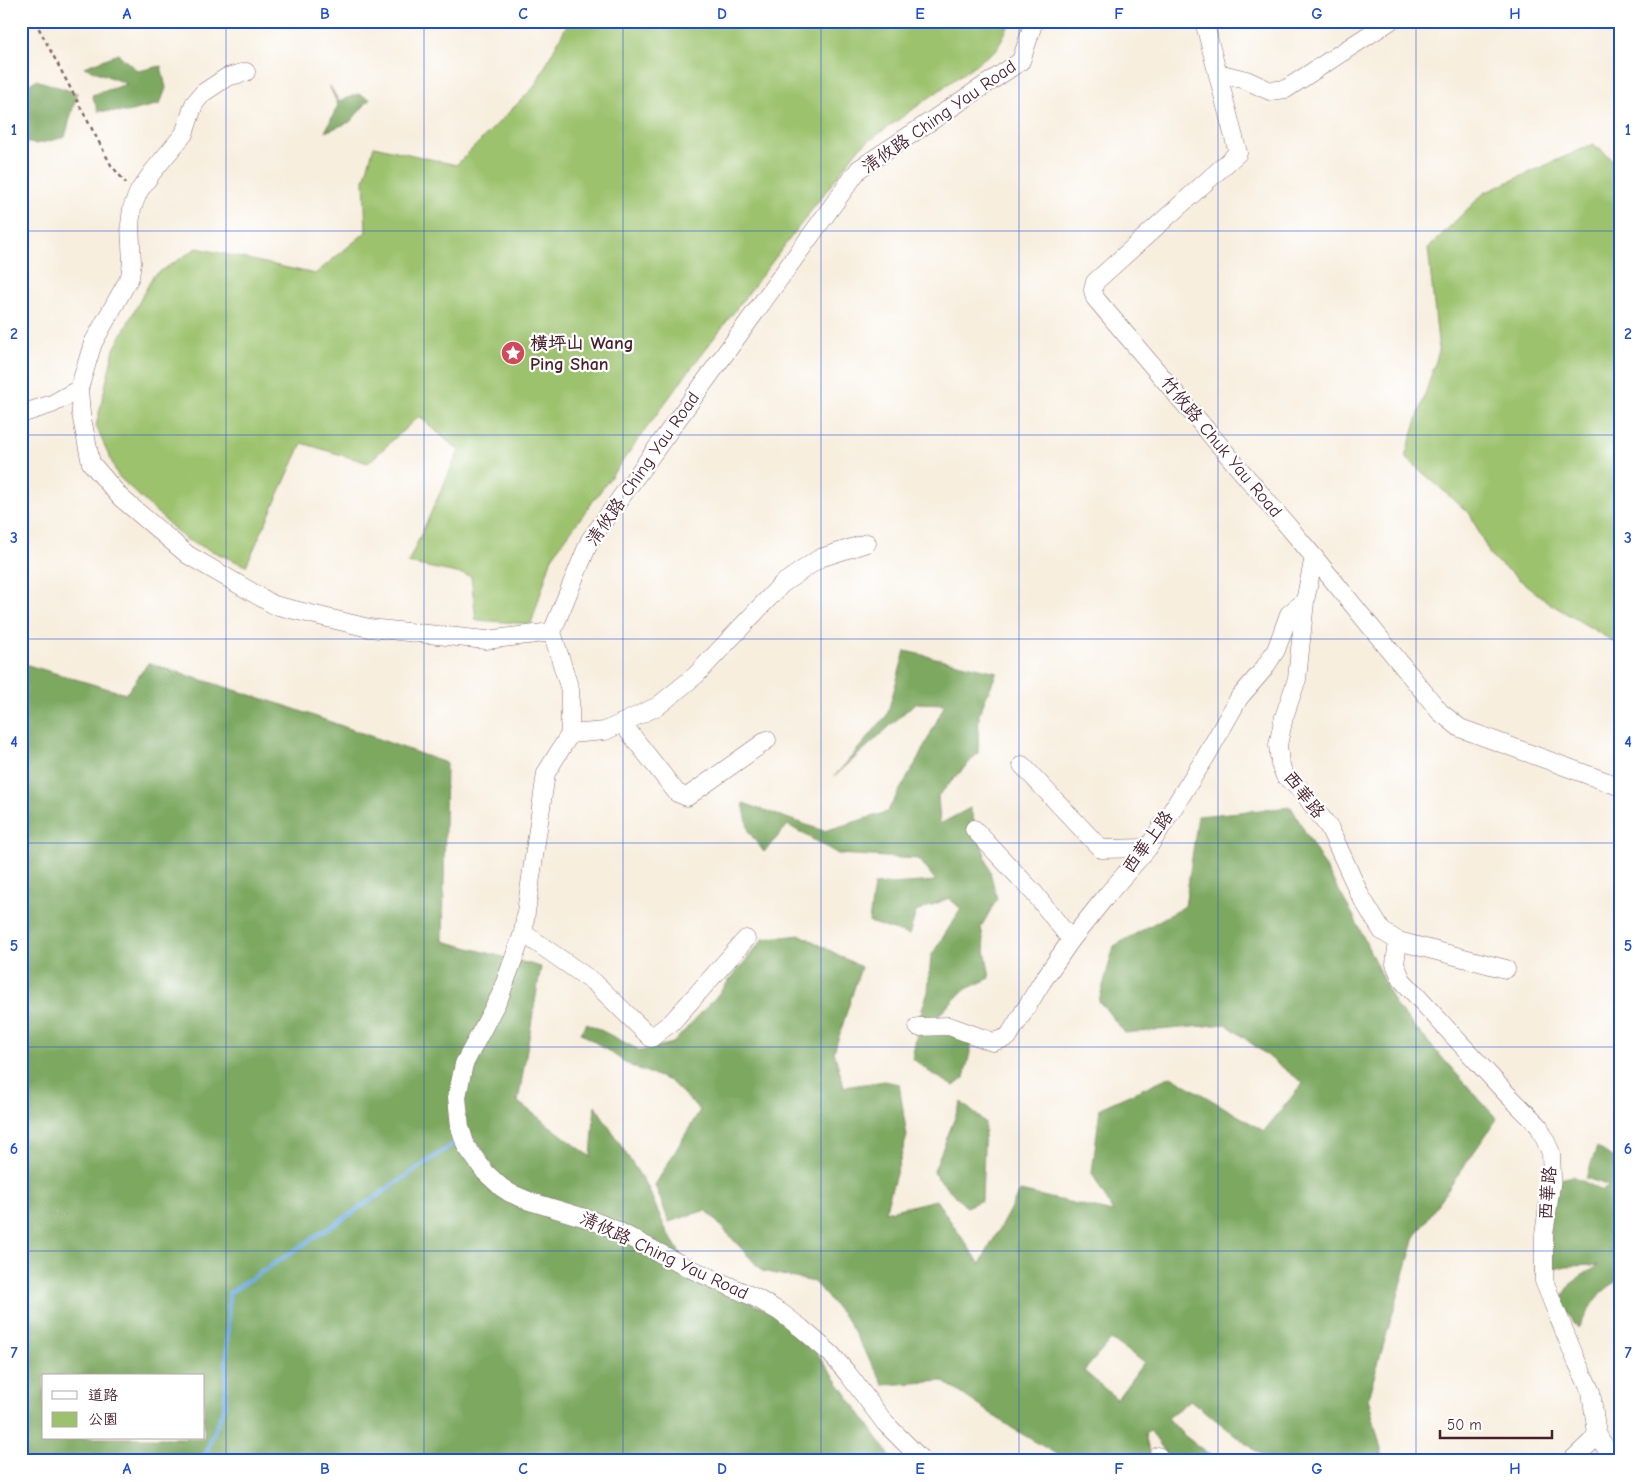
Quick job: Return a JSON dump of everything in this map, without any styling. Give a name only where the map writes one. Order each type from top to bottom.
[{"type":"street","name":"清攸路 Ching Yau Road","points":[[552,632],[590,540],[859,169],[1021,61],[1034,21]]},
{"type":"street","name":"竹攸路 Chuk Yau Road","points":[[1204,21],[1238,153],[1095,282],[1093,290],[1095,298],[1314,557],[1440,712],[1460,728],[1621,788]]},
{"type":"street","points":[[1218,73],[1246,80],[1270,90],[1286,89],[1390,21]]},
{"type":"street","points":[[246,72],[227,77],[203,93],[194,104],[184,134],[139,191],[132,208],[130,225],[132,263],[130,277],[93,343],[79,389],[81,414],[91,464],[121,498],[188,555],[274,606],[369,628],[486,640],[552,632],[570,690],[570,734],[605,731],[658,706],[696,675],[782,584],[820,558],[867,543]]},
{"type":"street","points":[[21,414],[52,404],[79,389]]},
{"type":"street","points":[[1305,601],[1314,557]]},
{"type":"street","name":"西華上路","points":[[918,1028],[948,1026],[993,1042],[1008,1037],[1042,982],[1072,940],[1107,895],[1148,848],[1239,698],[1263,670],[1276,650],[1289,614],[1305,601]]},
{"type":"street","name":"西華路","points":[[1305,601],[1297,679],[1284,717],[1278,744],[1280,764],[1285,776],[1303,792],[1330,829],[1360,895],[1382,932],[1398,941],[1506,969]]},
{"type":"street","points":[[622,723],[677,793],[687,796],[766,740]]},
{"type":"street","name":"清攸路 Ching Yau Road","points":[[570,734],[546,773],[523,933],[500,996],[467,1056],[458,1086],[457,1107],[460,1127],[466,1146],[477,1163],[493,1180],[510,1193],[529,1202],[589,1219],[616,1230],[682,1265],[750,1295],[780,1312],[831,1354],[885,1423],[922,1461]]},
{"type":"street","points":[[1022,765],[1101,849],[1148,848]]},
{"type":"street","points":[[974,830],[1035,894],[1072,940]]},
{"type":"street","points":[[523,933],[595,983],[651,1038],[672,1022],[746,939]]},
{"type":"street","name":"西華路","points":[[1398,941],[1395,964],[1402,980],[1505,1092],[1539,1126],[1551,1153],[1552,1178],[1544,1235],[1544,1281],[1591,1392],[1597,1434]]},
{"type":"street","points":[[1571,1461],[1597,1434],[1614,1461]]},
{"type":"path","points":[[34,21],[111,165],[122,180],[139,191]]},
{"type":"green space","points":[[569,21],[1011,21],[997,49],[859,148],[682,380],[552,557],[531,624],[476,620],[471,576],[408,563],[459,451],[419,416],[368,463],[302,443],[246,566],[185,539],[118,476],[96,426],[114,349],[153,276],[197,248],[315,274],[366,232],[364,180],[374,146],[456,165],[534,87]]},
{"type":"green space","points":[[118,54],[138,71],[161,66],[166,88],[160,104],[127,112],[98,111],[92,95],[127,84],[84,67]]},
{"type":"green space","points":[[36,80],[77,93],[65,137],[37,144],[21,142],[21,89]]},
{"type":"green space","points":[[329,85],[339,101],[358,94],[370,99],[350,122],[325,132],[338,105]]},
{"type":"green space","points":[[1593,144],[1621,166],[1621,646],[1549,603],[1491,557],[1470,514],[1405,457],[1439,351],[1428,248],[1484,193]]},
{"type":"green space","points":[[905,651],[997,672],[979,714],[978,753],[938,796],[940,824],[970,808],[997,899],[981,927],[990,978],[964,990],[938,1016],[972,1044],[964,1078],[954,1086],[931,1073],[912,1058],[922,1009],[928,992],[931,956],[961,909],[949,898],[916,912],[909,935],[869,922],[874,885],[936,881],[919,859],[838,854],[788,825],[764,852],[749,832],[743,803],[824,831],[887,812],[918,759],[945,704],[915,703],[835,776],[887,715]]},
{"type":"green space","points":[[21,663],[126,694],[148,663],[286,706],[446,763],[443,941],[541,967],[518,1102],[591,1157],[595,1105],[648,1188],[666,1230],[696,1279],[795,1322],[894,1461],[21,1461]]},
{"type":"green space","points":[[1291,807],[1354,917],[1395,1005],[1497,1119],[1415,1237],[1368,1398],[1384,1461],[1269,1461],[1190,1400],[1167,1418],[1185,1436],[1218,1461],[1172,1461],[1150,1431],[1145,1434],[1151,1461],[1068,1461],[1012,1428],[943,1381],[884,1385],[847,1320],[814,1282],[762,1271],[706,1210],[669,1222],[655,1185],[700,1110],[670,1081],[631,1066],[581,1033],[587,1023],[641,1051],[673,1043],[715,998],[763,939],[801,935],[861,967],[834,1052],[844,1087],[885,1081],[899,1084],[907,1136],[885,1212],[936,1200],[980,1264],[1020,1191],[1113,1212],[1092,1173],[1100,1108],[1171,1076],[1264,1131],[1303,1083],[1226,1024],[1125,1033],[1099,1001],[1114,946],[1185,906],[1198,816]],"holes":[[[1111,1340],[1144,1362],[1117,1399],[1084,1371]]]},
{"type":"green space","points":[[961,1102],[985,1122],[982,1200],[966,1207],[933,1173]]},
{"type":"green space","points":[[1597,1147],[1621,1163],[1621,1277],[1599,1295],[1578,1328],[1560,1301],[1572,1282],[1598,1265],[1566,1266],[1537,1274],[1534,1254],[1542,1183],[1573,1176],[1602,1191],[1609,1186],[1586,1178]]},
{"type":"waterway","points":[[203,1461],[225,1404],[229,1293],[352,1213],[459,1140]]},
{"type":"place","name":"橫坪山 Wang Ping Shan","points":[[513,353]]}]
